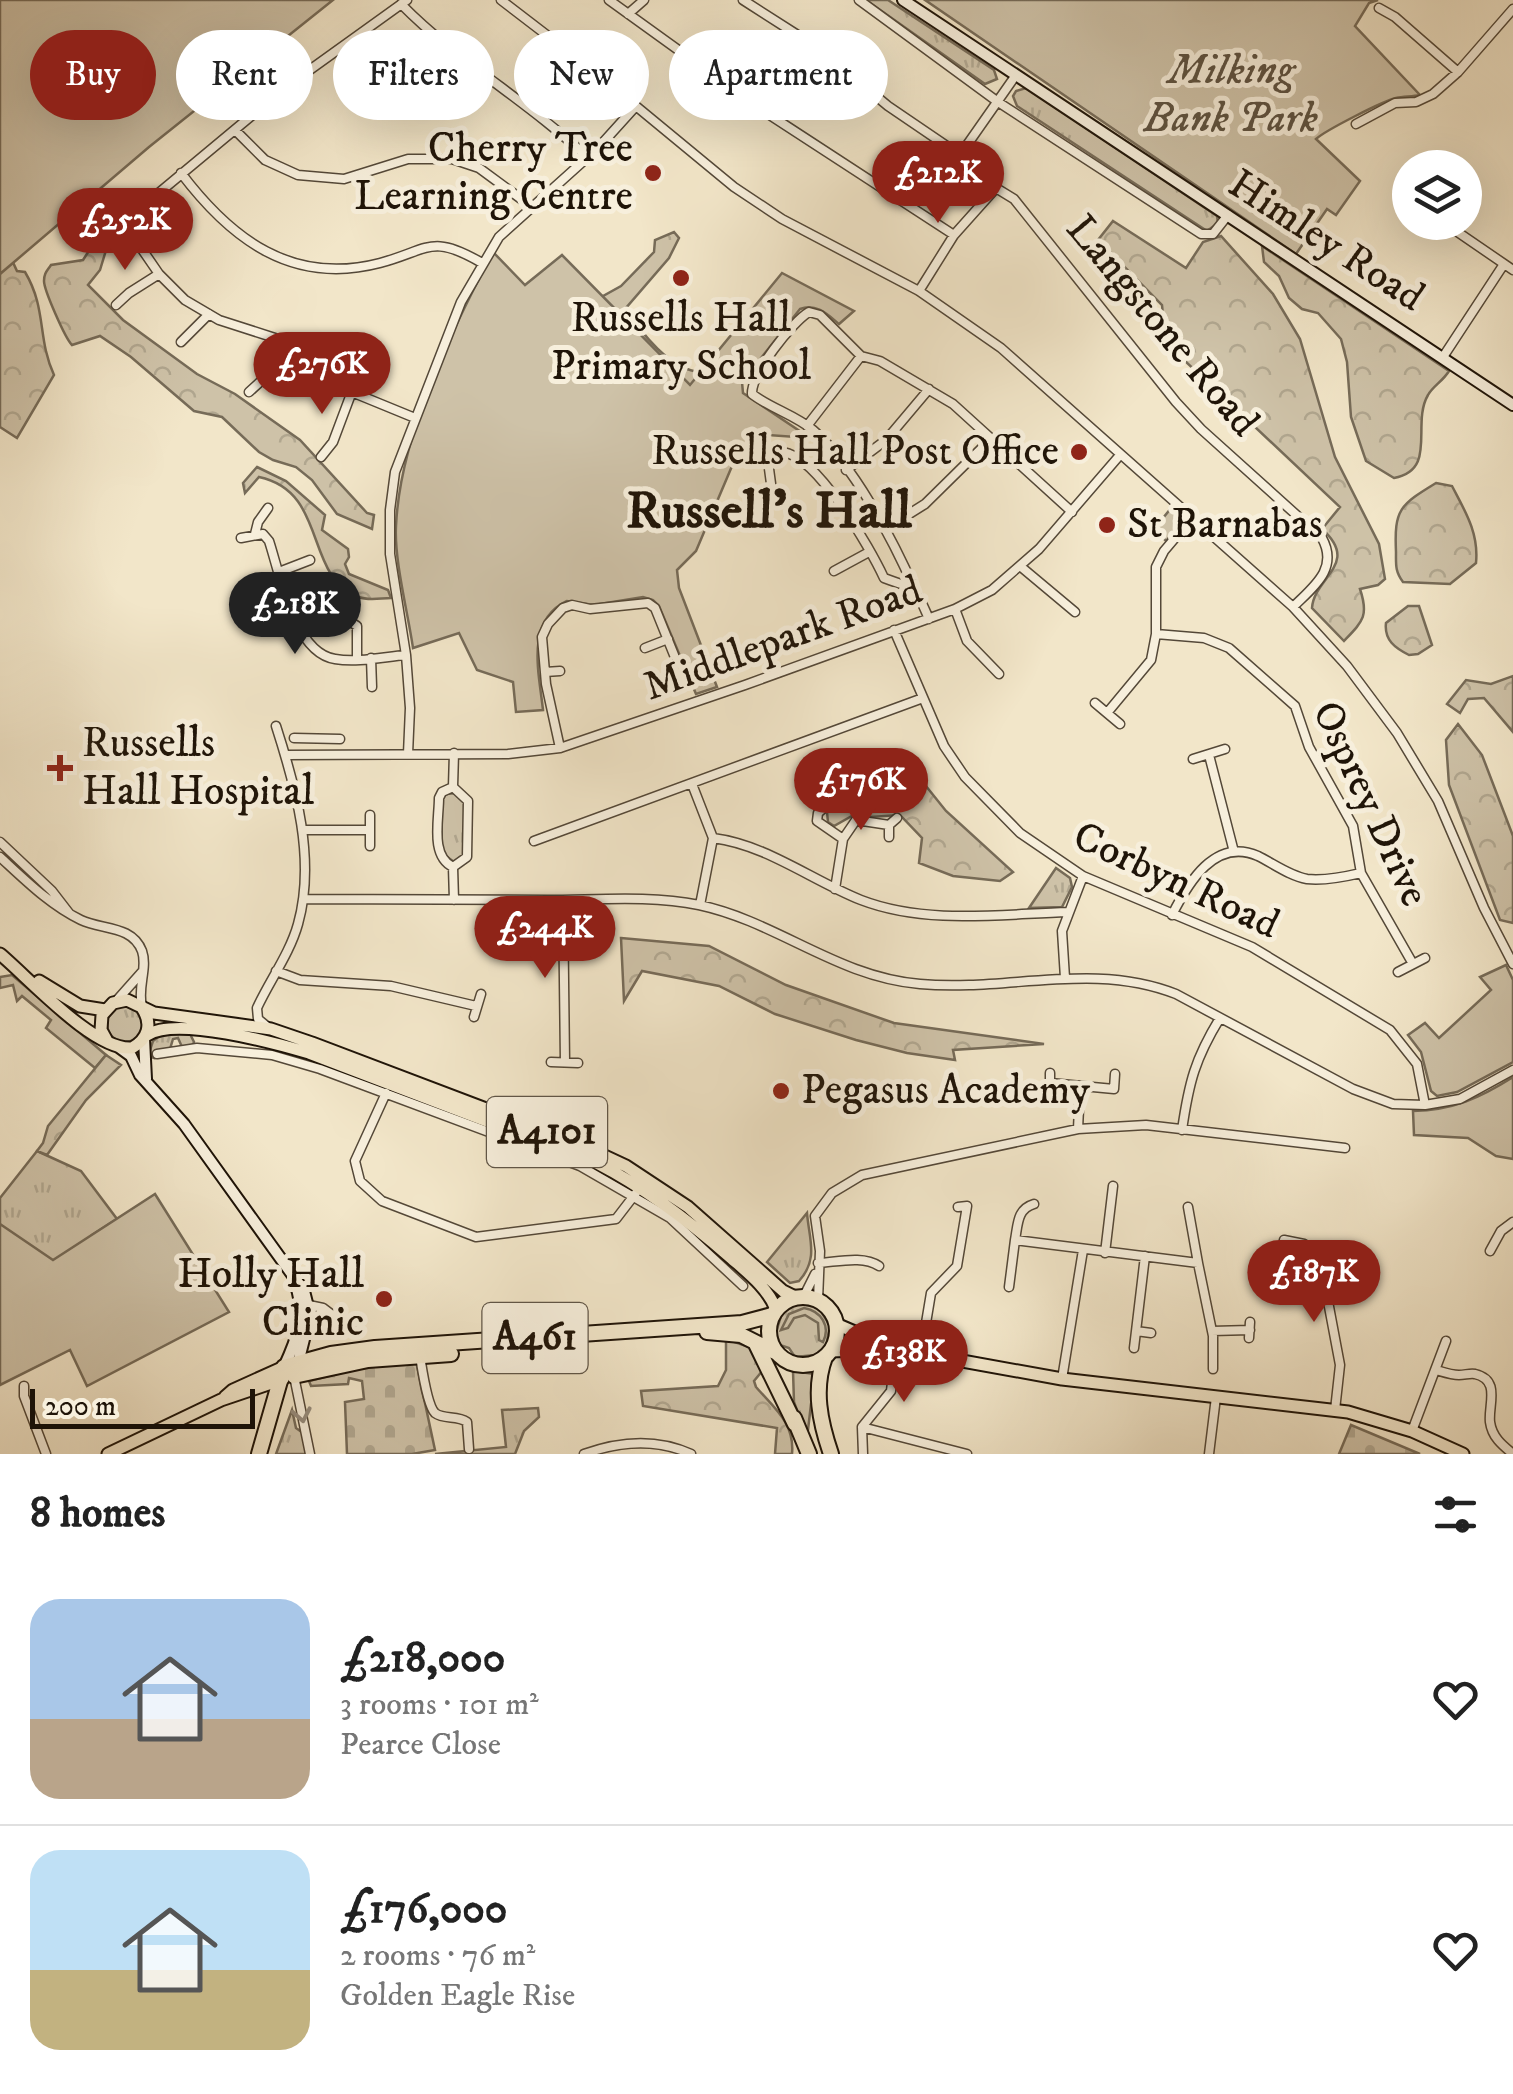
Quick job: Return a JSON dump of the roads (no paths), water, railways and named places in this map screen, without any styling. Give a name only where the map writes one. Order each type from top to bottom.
[{"type":"highway","name":"A461","points":[[290,1371],[331,1354],[375,1348],[742,1322],[806,1298]]},
{"type":"highway","points":[[806,1298],[830,1310],[836,1324],[818,1380],[830,1454]]},
{"type":"highway","points":[[774,1312],[769,1335],[781,1356],[796,1424]]},
{"type":"highway","name":"A461","points":[[290,1371],[368,1360],[710,1332],[749,1338],[781,1356]]},
{"type":"highway","points":[[749,1338],[764,1355],[809,1454]]},
{"type":"highway","points":[[781,1356],[806,1365],[828,1354]]},
{"type":"highway","points":[[259,1454],[290,1371]]},
{"type":"highway","points":[[269,1454],[290,1371]]},
{"type":"main road","name":"Himley Road","points":[[903,0],[1513,405]]},
{"type":"main road","name":"A4101","points":[[3,960],[80,1006],[108,1008],[126,1000],[154,1013],[271,1030],[525,1123],[626,1166],[688,1207],[783,1291],[806,1298]]},
{"type":"main road","name":"A4101","points":[[22,972],[56,1004],[120,1048],[132,1048],[145,1037],[168,1028],[264,1040],[310,1053],[562,1148],[637,1191],[719,1248],[761,1286],[774,1312]]},
{"type":"main road","points":[[107,1041],[100,1026],[108,1008]]},
{"type":"main road","points":[[142,1008],[148,1019],[146,1080]]},
{"type":"main road","points":[[120,1048],[134,1059],[146,1080],[184,1124],[304,1291],[308,1332],[316,1346],[331,1354]]},
{"type":"main road","points":[[290,1371],[305,1304]]},
{"type":"main road","points":[[836,1324],[896,1350]]},
{"type":"main road","points":[[290,1371],[308,1332]]},
{"type":"main road","points":[[828,1354],[896,1350],[1062,1380],[1335,1410],[1412,1431],[1463,1454]]},
{"type":"main road","name":"A461","points":[[108,1454],[222,1400],[258,1390],[290,1371]]},
{"type":"main road","name":"A461","points":[[222,1400],[233,1390],[290,1371]]},
{"type":"main road","points":[[258,1390],[269,1399],[272,1414]]},
{"type":"street","points":[[501,0],[539,30]]},
{"type":"street","points":[[609,0],[756,106],[954,234]]},
{"type":"street","points":[[628,14],[644,0]]},
{"type":"street","name":"Langstone Road","points":[[743,0],[818,48],[888,106],[960,155],[1014,199],[1201,429],[1322,538],[1329,552],[1328,567],[1293,608]]},
{"type":"street","points":[[859,0],[998,102],[1201,234],[1212,234],[1228,215]]},
{"type":"street","points":[[1388,0],[1381,9],[1458,72]]},
{"type":"street","points":[[1356,124],[1395,102],[1422,99],[1458,72],[1513,7],[1508,0]]},
{"type":"street","points":[[113,231],[286,87],[404,2],[433,37],[555,127],[588,158]]},
{"type":"street","points":[[960,155],[1016,75]]},
{"type":"street","points":[[649,117],[698,160],[782,219],[919,291],[1001,348],[1293,608],[1348,666],[1397,733],[1438,801],[1513,964]]},
{"type":"street","points":[[408,754],[406,655],[392,575],[389,531],[395,472],[461,302],[482,263],[499,237],[588,158],[623,120]]},
{"type":"street","points":[[235,130],[264,160],[298,175],[344,179],[408,159],[452,159],[478,168],[532,207]]},
{"type":"street","points":[[181,173],[203,202],[239,236],[296,264],[358,267],[437,244],[464,252],[482,263]]},
{"type":"street","points":[[919,291],[954,234],[996,188]]},
{"type":"street","points":[[124,223],[159,274],[184,300],[236,327],[275,338],[322,378],[351,394],[414,418]]},
{"type":"street","points":[[1469,240],[1513,270]]},
{"type":"street","points":[[1444,357],[1504,264]]},
{"type":"street","points":[[116,306],[159,274]]},
{"type":"street","points":[[928,619],[886,529],[846,470],[806,426],[756,397],[751,389],[797,319],[809,312],[820,315],[861,356],[880,360],[953,404],[1072,512]]},
{"type":"street","points":[[181,342],[209,314]]},
{"type":"street","points":[[250,392],[263,387],[288,346]]},
{"type":"street","points":[[806,426],[861,356]]},
{"type":"street","points":[[846,470],[886,440],[929,389]]},
{"type":"street","points":[[321,458],[332,442],[351,394]]},
{"type":"street","points":[[886,529],[925,504],[991,439]]},
{"type":"street","points":[[772,491],[767,454],[782,452],[799,460],[840,502],[884,578],[914,588]]},
{"type":"street","name":"Middlepark Road","points":[[286,755],[508,754],[560,748],[928,619],[992,590],[1072,512],[1120,455]]},
{"type":"street","points":[[256,534],[258,522],[268,508]]},
{"type":"street","points":[[1108,713],[1152,660],[1156,567],[1164,551],[1192,518]]},
{"type":"street","points":[[241,538],[263,534],[269,541],[305,640],[319,654],[357,659],[406,655]]},
{"type":"street","points":[[834,571],[869,552]]},
{"type":"street","points":[[278,572],[310,560]]},
{"type":"street","points":[[1020,566],[1076,612]]},
{"type":"street","points":[[560,748],[542,636],[555,616],[572,604],[590,609],[648,604],[655,608],[674,655]]},
{"type":"street","points":[[955,609],[967,641],[999,674]]},
{"type":"street","points":[[343,616],[357,626],[357,659]]},
{"type":"street","name":"Corbyn Road","points":[[894,630],[944,746],[993,809],[1020,833],[1083,876],[1268,956],[1390,1030],[1418,1064],[1424,1105]]},
{"type":"street","name":"Osprey Drive","points":[[1156,634],[1204,638],[1230,648],[1294,706],[1309,747],[1352,826],[1361,873],[1413,964]]},
{"type":"street","points":[[644,648],[668,639]]},
{"type":"street","points":[[371,658],[372,687]]},
{"type":"street","points":[[545,672],[560,671]]},
{"type":"street","points":[[534,841],[922,698]]},
{"type":"street","points":[[1095,703],[1120,724]]},
{"type":"street","points":[[231,1022],[248,1016],[262,998],[294,934],[304,899],[302,830],[276,726]]},
{"type":"street","points":[[294,738],[340,739]]},
{"type":"street","points":[[327,739],[329,754]]},
{"type":"street","points":[[1193,759],[1225,750]]},
{"type":"street","points":[[453,867],[467,857],[468,801],[453,787],[454,754]]},
{"type":"street","points":[[1209,755],[1234,852]]},
{"type":"street","points":[[849,772],[856,793]]},
{"type":"street","points":[[692,784],[713,838],[700,906]]},
{"type":"street","points":[[453,787],[438,798],[439,854],[453,867]]},
{"type":"street","points":[[843,839],[817,821],[818,812],[823,806],[869,789]]},
{"type":"street","points":[[370,815],[370,846]]},
{"type":"street","points":[[836,889],[843,839],[856,820],[889,825],[897,818]]},
{"type":"street","points":[[546,823],[551,836]]},
{"type":"street","points":[[889,825],[890,836]]},
{"type":"street","points":[[302,830],[370,830]]},
{"type":"street","points":[[713,838],[758,849],[836,889],[900,912],[1068,912]]},
{"type":"street","points":[[0,842],[52,890],[69,913]]},
{"type":"street","points":[[1172,915],[1184,890],[1204,867],[1226,853],[1246,852],[1305,878],[1361,873]]},
{"type":"street","points":[[0,857],[69,913],[129,935],[142,951],[142,1008]]},
{"type":"street","points":[[453,867],[454,900]]},
{"type":"street","points":[[1064,978],[1062,931],[1083,876]]},
{"type":"street","points":[[304,899],[674,901],[744,919],[833,962],[886,980],[960,985],[1064,978],[1148,983],[1374,1098],[1394,1104],[1460,1100],[1513,1070]]},
{"type":"street","points":[[563,900],[565,1062]]},
{"type":"street","name":"Osprey Drive","points":[[1398,972],[1424,958]]},
{"type":"street","points":[[276,971],[300,980],[391,986],[476,1006]]},
{"type":"street","points":[[108,1008],[142,972]]},
{"type":"street","points":[[474,1017],[481,994]]},
{"type":"street","points":[[262,998],[258,1019],[271,1030]]},
{"type":"street","points":[[1182,1130],[1198,1055],[1220,1018]]},
{"type":"street","points":[[197,1048],[198,1030]]},
{"type":"street","points":[[176,1040],[178,1050]]},
{"type":"street","points":[[157,1054],[197,1048],[272,1055],[580,1166],[637,1191],[743,1286]]},
{"type":"street","points":[[551,1062],[578,1063]]},
{"type":"street","points":[[1050,1073],[1050,1084],[1114,1089],[1115,1074]]},
{"type":"street","points":[[1078,1129],[1080,1087]]},
{"type":"street","points":[[386,1093],[355,1162],[360,1181],[382,1201],[476,1236],[616,1219],[637,1191]]},
{"type":"street","points":[[806,1298],[818,1266],[814,1216],[832,1193],[848,1181],[899,1164],[1078,1129],[1146,1124],[1345,1148]]},
{"type":"street","points":[[1105,1252],[1113,1186]]},
{"type":"street","points":[[1098,1199],[1112,1200]]},
{"type":"street","points":[[1009,1287],[1019,1217],[1034,1204]]},
{"type":"street","points":[[921,1353],[930,1293],[958,1266],[967,1206],[958,1206]]},
{"type":"street","points":[[1188,1207],[1212,1331],[1208,1356],[1213,1369]]},
{"type":"street","points":[[1004,1215],[1019,1217]]},
{"type":"street","points":[[1176,1218],[1190,1219]]},
{"type":"street","points":[[1490,1250],[1500,1231],[1513,1222]]},
{"type":"street","points":[[689,1235],[719,1248]]},
{"type":"street","points":[[1016,1240],[1198,1263]]},
{"type":"street","points":[[1284,1240],[1304,1244],[1312,1251],[1328,1296],[1340,1364],[1335,1410]]},
{"type":"street","points":[[1062,1380],[1083,1250]]},
{"type":"street","points":[[1134,1348],[1146,1256]]},
{"type":"street","points":[[818,1266],[862,1260],[879,1266]]},
{"type":"street","points":[[806,1298],[818,1266]]},
{"type":"street","points":[[305,1304],[323,1308],[346,1328]]},
{"type":"street","points":[[1212,1331],[1250,1330]]},
{"type":"street","points":[[1136,1331],[1151,1333]]},
{"type":"street","points":[[1412,1431],[1446,1341]]},
{"type":"street","points":[[863,1454],[862,1427],[891,1391],[896,1350]]},
{"type":"street","points":[[420,1356],[432,1408],[441,1416],[467,1422],[470,1448]]},
{"type":"street","points":[[1436,1370],[1475,1374],[1488,1383],[1493,1393],[1490,1420],[1494,1434],[1513,1454]]},
{"type":"street","points":[[290,1371],[310,1454]]},
{"type":"street","points":[[24,1386],[24,1396],[46,1454]]},
{"type":"street","points":[[1210,1454],[1216,1397]]},
{"type":"street","points":[[862,1427],[967,1454]]},
{"type":"street","points":[[584,1454],[634,1442],[692,1454]]},
{"type":"place","name":"Cherry Tree Learning Centre","points":[[653,173]]},
{"type":"place","name":"Russells Hall Primary School","points":[[681,278]]},
{"type":"place","name":"Russells Hall Post Office","points":[[1079,452]]},
{"type":"place","name":"St Barnabas","points":[[1107,525]]},
{"type":"place","name":"Russells Hall Hospital","points":[[60,768]]},
{"type":"place","name":"Pegasus Academy","points":[[781,1091]]},
{"type":"place","name":"Holly Hall Clinic","points":[[384,1299]]},
{"type":"district","name":"Russell's Hall","points":[[769,512]]},
{"type":"park label","name":"Milking Bank Park","points":[[1231,95]]}]
